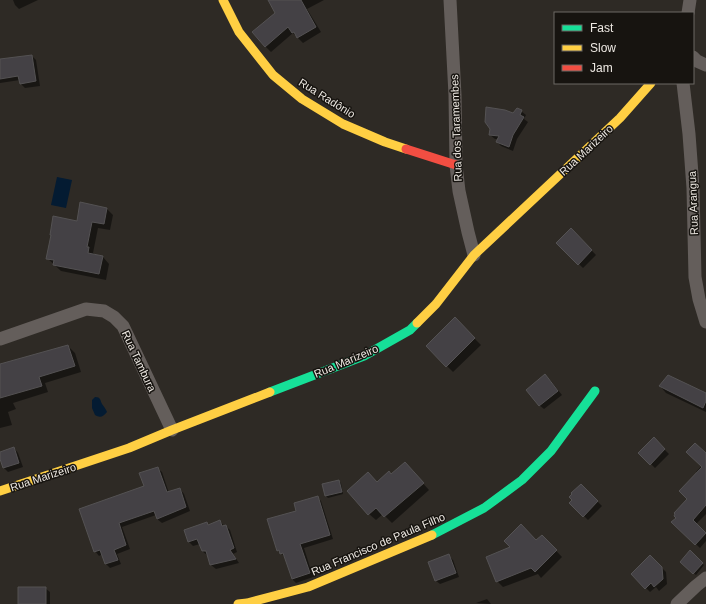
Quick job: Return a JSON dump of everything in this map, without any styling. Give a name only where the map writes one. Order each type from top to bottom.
[{"type":"street","name":"Rua Radônio","points":[[223,0],[240,32],[273,75],[302,100],[343,124],[385,142],[456,165]]},
{"type":"street","name":"Rua dos Taramembes","points":[[450,0],[455,95],[456,165],[462,204],[474,255]]},
{"type":"street","points":[[688,12],[690,0]]},
{"type":"street","points":[[694,58],[706,65]]},
{"type":"street","name":"Rua Marizeiro","points":[[0,491],[129,448],[364,356],[410,330],[436,304],[474,255],[620,118],[651,84]]},
{"type":"street","name":"Rua Arangua","points":[[683,84],[693,188],[695,277],[699,299],[706,322]]},
{"type":"street","name":"Rua Tambura","points":[[0,339],[86,309],[104,311],[114,316],[123,326],[172,430]]},
{"type":"street","name":"Rua Francisco de Paula Filho","points":[[238,604],[308,587],[435,534],[484,508],[522,480],[551,451],[595,391]]},
{"type":"street","points":[[677,604],[706,578]]},
{"type":"water","points":[[57,177],[72,180],[66,208],[51,205]]},
{"type":"water","points":[[95,397],[100,399],[106,409],[107,412],[104,415],[95,415],[92,408],[92,400]]},
{"type":"building","points":[[268,0],[301,0],[316,27],[297,38],[294,32],[292,33],[288,27],[265,47],[252,32],[275,13]]},
{"type":"building","points":[[32,55],[36,81],[20,84],[18,76],[0,79],[0,59]]},
{"type":"building","points":[[486,107],[513,113],[517,108],[522,110],[520,115],[524,117],[513,135],[509,147],[496,142],[499,136],[489,135],[490,129],[485,122]]},
{"type":"building","points":[[80,202],[107,208],[104,224],[92,222],[87,247],[89,247],[88,253],[103,256],[99,274],[53,265],[54,260],[46,259],[53,216],[77,221]]},
{"type":"building","points":[[571,228],[592,250],[578,265],[556,243]]},
{"type":"building","points":[[455,317],[475,338],[446,367],[426,346]]},
{"type":"building","points":[[68,345],[75,366],[39,377],[42,386],[0,398],[0,364]]},
{"type":"building","points":[[545,374],[558,391],[539,406],[526,390]]},
{"type":"building","points":[[668,375],[706,393],[706,401],[703,408],[659,386]]},
{"type":"building","points":[[654,437],[665,449],[650,465],[638,453]]},
{"type":"building","points":[[695,443],[706,453],[706,505],[693,520],[706,533],[695,545],[671,522],[676,518],[674,513],[687,499],[679,491],[702,467],[686,452]]},
{"type":"building","points":[[14,447],[19,463],[3,468],[0,459],[0,452]]},
{"type":"building","points":[[405,462],[424,483],[384,517],[376,508],[368,515],[347,491],[368,472],[377,482],[389,471],[391,474]]},
{"type":"building","points":[[158,467],[167,492],[180,488],[186,507],[157,519],[154,511],[119,523],[126,545],[114,550],[118,560],[105,564],[100,550],[94,552],[79,509],[144,486],[139,473]]},
{"type":"building","points":[[339,480],[342,492],[325,496],[322,484]]},
{"type":"building","points":[[581,484],[598,501],[583,517],[569,503],[572,500],[569,497],[572,494],[571,493]]},
{"type":"building","points":[[318,496],[330,535],[300,544],[310,573],[292,579],[283,553],[280,554],[279,550],[277,551],[267,519],[296,511],[294,503]]},
{"type":"building","points":[[220,520],[222,526],[226,525],[234,548],[230,550],[236,559],[210,565],[206,551],[202,551],[197,539],[188,542],[184,530],[207,522],[208,525]]},
{"type":"building","points":[[521,524],[536,540],[542,535],[557,550],[535,572],[531,568],[496,582],[486,557],[510,547],[504,541]]},
{"type":"building","points":[[690,550],[703,563],[693,574],[680,562]]},
{"type":"building","points":[[449,554],[456,573],[435,581],[428,562]]},
{"type":"building","points":[[650,555],[662,567],[663,579],[654,587],[651,583],[645,589],[631,574]]},
{"type":"building","points":[[18,587],[46,587],[46,604],[18,604]]},
{"type":"traffic: fast","points":[[270,392],[364,356],[410,330],[417,323]]},
{"type":"traffic: fast","points":[[432,535],[484,508],[522,480],[551,451],[595,391]]},
{"type":"traffic: slow","points":[[223,0],[239,32],[273,75],[302,99],[343,124],[385,142],[406,149]]},
{"type":"traffic: slow","points":[[417,323],[436,304],[474,255],[620,118],[650,84]]},
{"type":"traffic: slow","points":[[0,491],[129,448],[270,392]]},
{"type":"traffic: slow","points":[[238,604],[308,587],[432,535]]},
{"type":"traffic: jam","points":[[406,149],[456,165]]}]
